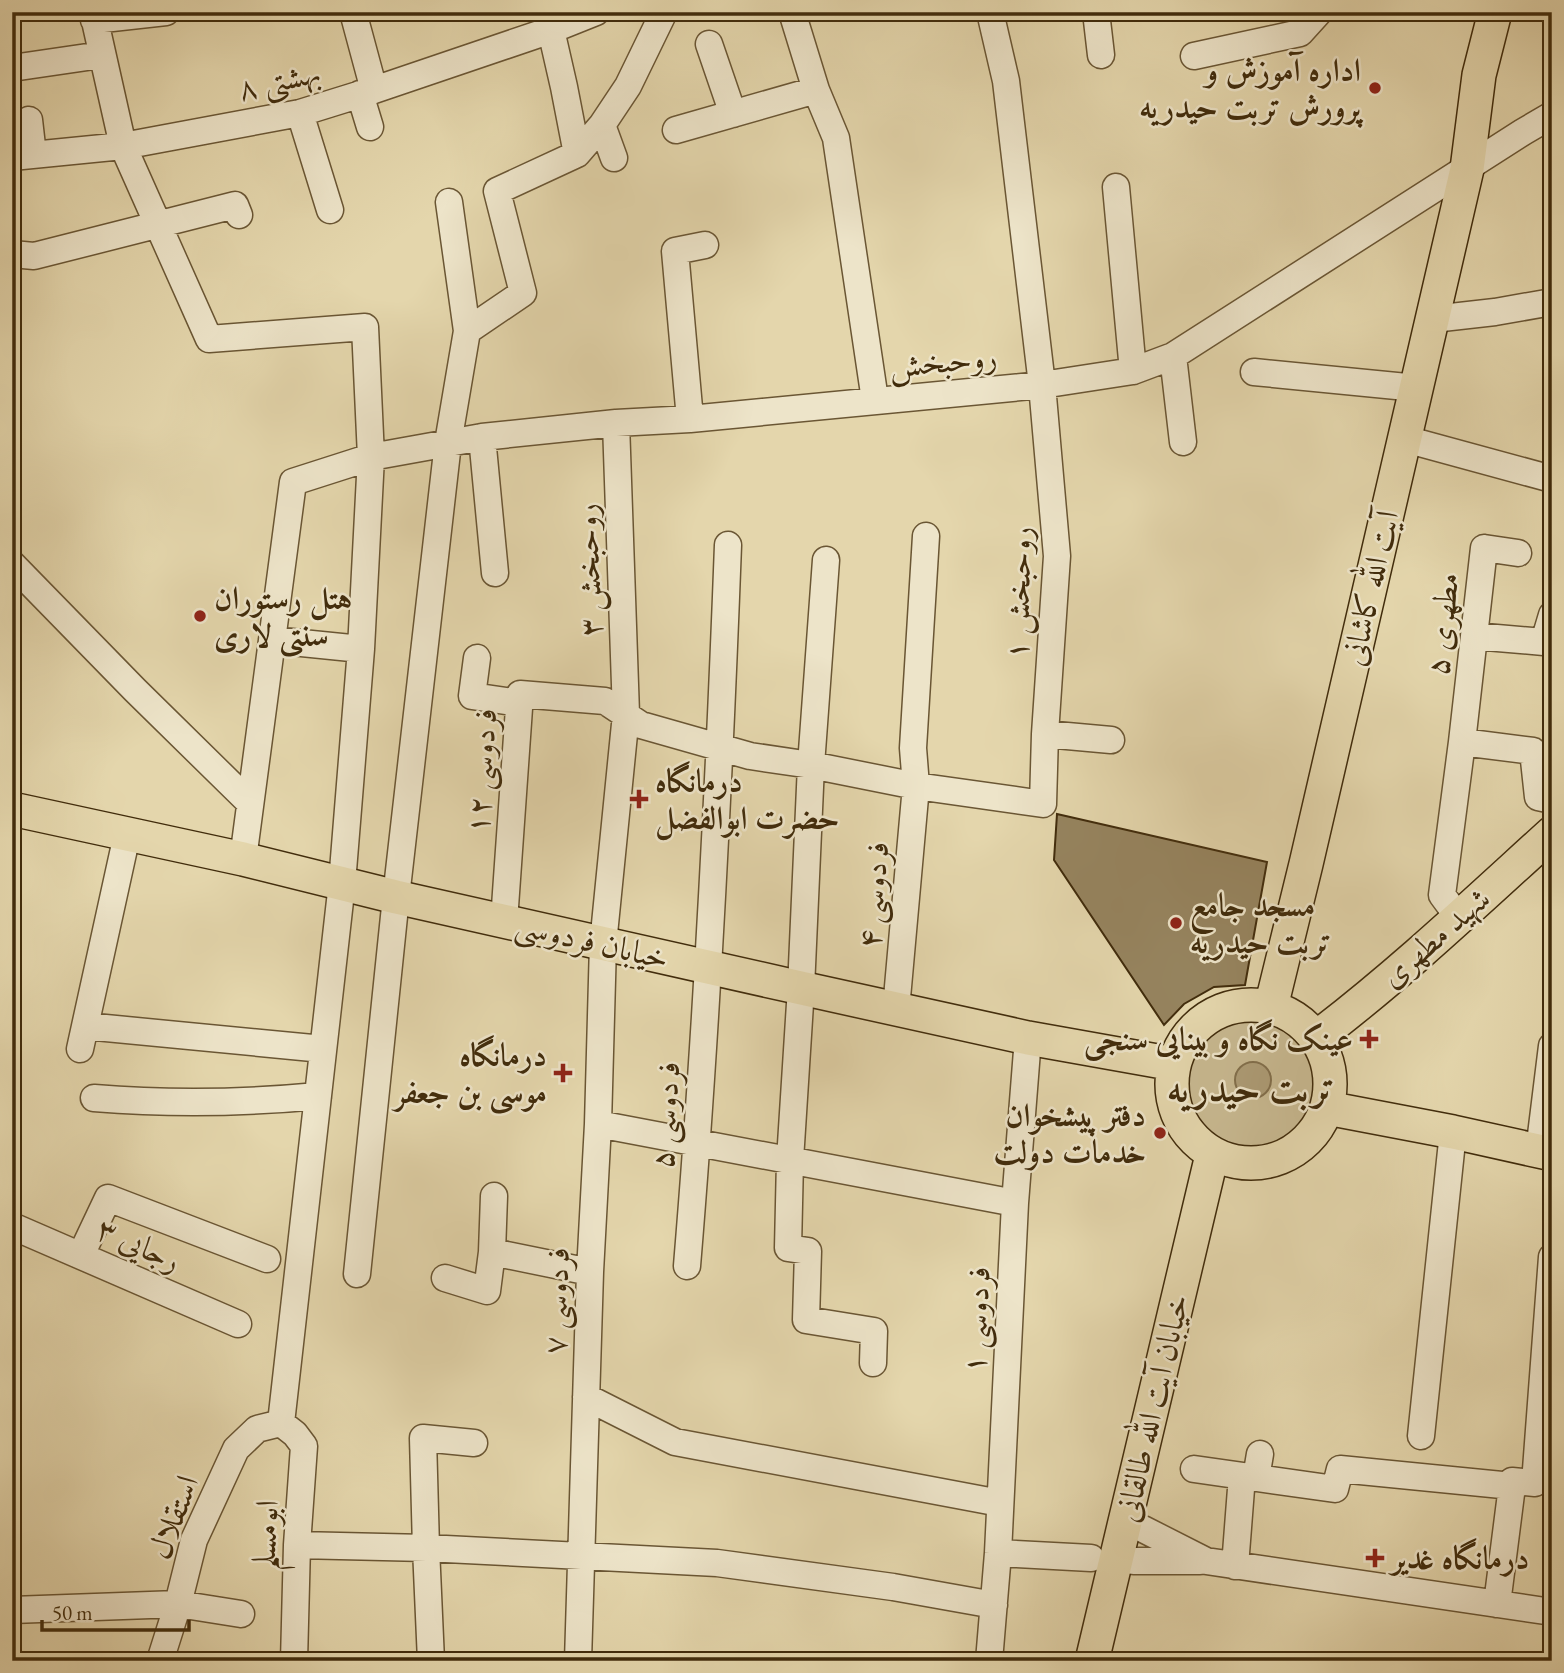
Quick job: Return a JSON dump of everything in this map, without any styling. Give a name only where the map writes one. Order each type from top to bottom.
[{"type":"main road","name":"آیت الله کاشانی","points":[[1271,1007],[1467,169],[1479,75],[1495,12]]},
{"type":"main road","name":"آیت الله کاشانی","points":[[1467,169],[1502,80],[1518,12]]},
{"type":"main road","name":"خیابان فردوسی","points":[[12,809],[243,859],[708,968],[1028,1038],[1174,1064]]},
{"type":"main road","name":"شهید مطهری","points":[[1328,1029],[1451,906],[1552,833]]},
{"type":"main road","points":[[1281,971],[1290,998],[1298,1007],[1313,1013],[1335,1016],[1328,1029],[1327,1059],[1331,1083],[1327,1108],[1313,1134],[1291,1153],[1263,1164],[1221,1158],[1194,1141],[1178,1118],[1171,1091],[1174,1064],[1185,1039],[1198,1024],[1214,1013],[1232,1006],[1252,1004],[1271,1007],[1288,1013],[1303,1024],[1328,1029]]},
{"type":"main road","points":[[1327,1108],[1545,1153]]},
{"type":"main road","name":"خیابان آیت الله طالقانی","points":[[1111,1661],[1114,1560],[1143,1529],[1221,1158]]},
{"type":"main road","name":"خیابان آیت الله طالقانی","points":[[1092,1661],[1114,1560],[1221,1158]]},
{"type":"street","points":[[166,12],[94,16],[123,146],[209,339],[365,327],[371,457],[361,649],[342,883],[281,1423]]},
{"type":"street","points":[[353,12],[367,92],[370,127]]},
{"type":"street","name":"بهشتی ۸","points":[[23,156],[123,146],[300,113],[367,92],[549,21],[596,12]]},
{"type":"street","points":[[467,331],[523,293],[497,191],[577,154],[628,86],[664,12]]},
{"type":"street","points":[[792,12],[816,90],[836,138],[875,401]]},
{"type":"street","name":"روحبخش ۱","points":[[916,786],[1043,804],[1057,556],[1042,385],[1006,81],[990,12]]},
{"type":"street","points":[[1096,12],[1101,55]]},
{"type":"street","points":[[1194,56],[1300,33],[1320,12]]},
{"type":"street","points":[[549,21],[577,154]]},
{"type":"street","points":[[709,44],[733,114]]},
{"type":"street","points":[[12,68],[102,55]]},
{"type":"street","points":[[676,130],[816,90]]},
{"type":"street","points":[[300,113],[330,210]]},
{"type":"street","name":"روحبخش","points":[[272,640],[293,482],[371,457],[482,437],[1042,385],[1133,371],[1173,356],[1552,115]]},
{"type":"street","points":[[23,156],[29,120]]},
{"type":"street","points":[[601,125],[614,158]]},
{"type":"street","points":[[1116,187],[1133,371]]},
{"type":"street","points":[[357,1274],[396,897],[448,443],[467,331],[449,202]]},
{"type":"street","points":[[12,254],[34,256],[235,205],[239,215]]},
{"type":"street","points":[[690,419],[675,251],[705,245]]},
{"type":"street","points":[[1433,319],[1551,308]]},
{"type":"street","points":[[1173,356],[1183,442]]},
{"type":"street","points":[[1254,372],[1417,388]]},
{"type":"street","name":"روحبخش ۳","points":[[603,944],[626,714],[616,423]]},
{"type":"street","points":[[482,437],[495,573]]},
{"type":"street","points":[[1405,439],[1552,479]]},
{"type":"street","name":"فردوسی ۴","points":[[896,1009],[916,786],[913,748],[926,536]]},
{"type":"street","name":"فردوسی ۵","points":[[687,1266],[708,968],[728,545]]},
{"type":"street","name":"مطهری ۵","points":[[1451,906],[1462,742],[1484,548],[1518,553]]},
{"type":"street","points":[[826,559],[811,765],[790,1160],[788,1248],[808,1251],[806,1320],[874,1331],[873,1363]]},
{"type":"street","points":[[12,564],[135,691],[250,803]]},
{"type":"street","points":[[1474,636],[1544,642],[1552,615]]},
{"type":"street","points":[[243,859],[272,640],[361,649]]},
{"type":"street","points":[[477,657],[472,696],[519,703]]},
{"type":"street","name":"فردوسی ۱۲","points":[[504,921],[520,694],[605,701],[626,714]]},
{"type":"street","points":[[626,714],[641,725],[750,756],[916,786]]},
{"type":"street","points":[[1045,734],[1111,740]]},
{"type":"street","points":[[1462,742],[1533,751],[1538,797],[1552,800]]},
{"type":"street","points":[[127,835],[82,1037],[323,1049]]},
{"type":"street","name":"فردوسی ۷","points":[[578,1661],[603,944]]},
{"type":"street","name":"فردوسی ۱","points":[[989,1661],[998,1553],[1015,1203],[1028,1038]]},
{"type":"street","points":[[1545,1153],[1552,1046]]},
{"type":"street","points":[[94,1098],[126,1101],[263,1101],[318,1096]]},
{"type":"street","points":[[598,1124],[1015,1203]]},
{"type":"street","points":[[1421,1436],[1453,1132]]},
{"type":"street","points":[[445,1278],[488,1291],[495,1196]]},
{"type":"street","points":[[81,1255],[108,1198],[267,1259]]},
{"type":"street","name":"رجایی ۳","points":[[12,1226],[238,1324]]},
{"type":"street","points":[[492,1252],[590,1272]]},
{"type":"street","points":[[1497,1604],[1512,1481],[1535,1483],[1552,1257]]},
{"type":"street","points":[[586,1397],[675,1443],[1000,1503]]},
{"type":"street","name":"ابومسلم","points":[[281,1423],[295,1434],[304,1446],[297,1545],[295,1661]]},
{"type":"street","name":"استقلال","points":[[160,1661],[194,1540],[236,1449],[257,1429],[281,1423]]},
{"type":"street","points":[[432,1661],[423,1438],[474,1443]]},
{"type":"street","points":[[1194,1469],[1252,1470],[1335,1489],[1340,1469],[1512,1486]]},
{"type":"street","points":[[1235,1566],[1252,1470]]},
{"type":"street","points":[[1143,1529],[1206,1561]]},
{"type":"street","points":[[297,1545],[426,1548],[717,1563],[893,1587],[994,1605]]},
{"type":"street","points":[[998,1553],[1114,1560],[1206,1561],[1552,1612]]},
{"type":"street","points":[[12,1610],[178,1604],[241,1614]]},
{"type":"shaded area","points":[[1249,1012],[1276,1017],[1299,1033],[1315,1056],[1320,1083],[1315,1110],[1299,1133],[1276,1149],[1249,1154],[1222,1149],[1199,1133],[1183,1110],[1178,1083],[1183,1056],[1199,1033],[1222,1017]]},
{"type":"shaded area","points":[[1253,1062],[1266,1067],[1271,1080],[1266,1093],[1253,1098],[1240,1093],[1235,1080],[1240,1067]]},
{"type":"building","name":"مسجد جامع تربت حیدریه","points":[[1057,814],[1267,862],[1245,985],[1214,987],[1184,1004],[1164,1025],[1054,860]]},
{"type":"place","name":"اداره آموزش و پرورش تربت حیدریه","points":[[1375,88]]},
{"type":"place","name":"هتل رستوران سنتی لاری","points":[[200,616]]},
{"type":"place","name":"درمانگاه حضرت ابوالفضل","points":[[639,799]]},
{"type":"place","name":"مسجد جامع تربت حیدریه","points":[[1176,923]]},
{"type":"place","name":"عینک نگاه و بینایی سنجی","points":[[1369,1039]]},
{"type":"place","name":"درمانگاه موسی بن جعفر","points":[[563,1073]]},
{"type":"place","name":"دفتر پیشخوان خدمات دولت","points":[[1160,1133]]},
{"type":"place","name":"درمانگاه غدیر","points":[[1375,1558]]},
{"type":"district","name":"تربت حیدریه","points":[[1251,1088]]}]
